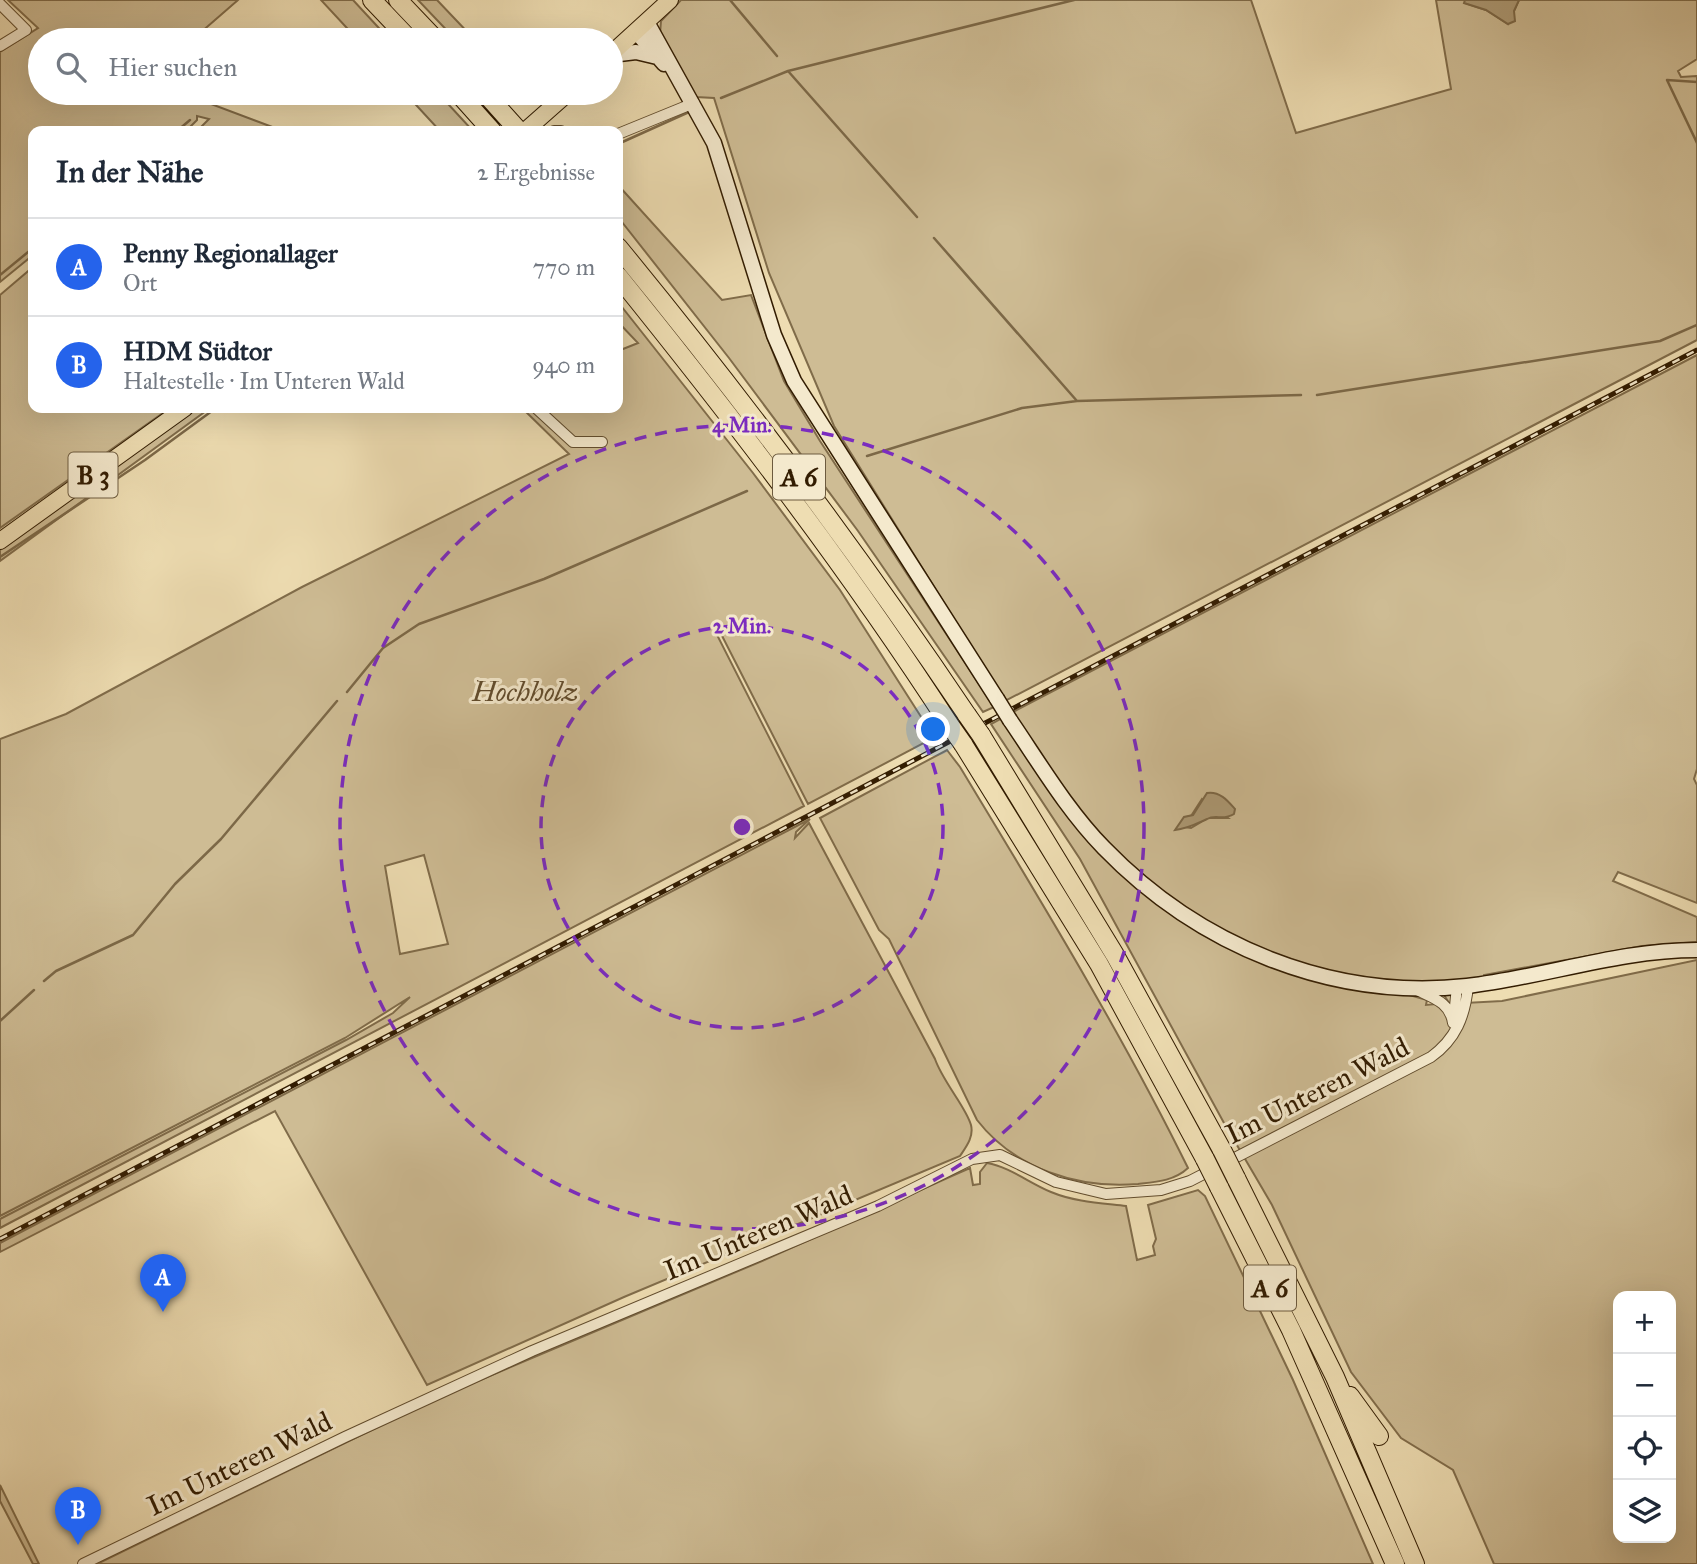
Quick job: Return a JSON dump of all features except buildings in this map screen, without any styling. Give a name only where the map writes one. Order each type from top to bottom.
[{"type":"highway","points":[[372,0],[399,28]]},
{"type":"highway","points":[[398,0],[425,28]]},
{"type":"highway","points":[[468,105],[487,126]]},
{"type":"highway","points":[[496,105],[513,124]]},
{"type":"highway","name":"A 6","points":[[623,253],[789,464],[968,715],[1109,945],[1222,1150],[1335,1377],[1415,1564]]},
{"type":"highway","name":"A 6","points":[[623,282],[768,466],[889,632],[1099,964],[1205,1159],[1291,1330],[1395,1564]]},
{"type":"highway","points":[[1335,1377],[1379,1436]]},
{"type":"main road","points":[[623,44],[670,0]]},
{"type":"main road","points":[[641,27],[659,58],[684,86]]},
{"type":"main road","points":[[641,27],[684,86],[714,143],[770,323],[794,381],[1057,790],[1102,847],[1154,895],[1184,916],[1245,950],[1289,967],[1333,978],[1412,988],[1462,986],[1626,955],[1697,950]]},
{"type":"main road","points":[[623,54],[636,52],[659,58]]},
{"type":"main road","points":[[531,126],[554,105]]},
{"type":"main road","name":"B 3","points":[[0,541],[178,413]]},
{"type":"street","points":[[0,4],[26,30],[0,46]]},
{"type":"street","points":[[623,132],[694,103]]},
{"type":"street","points":[[541,413],[573,442],[602,442]]},
{"type":"street","name":"Im Unteren Wald","points":[[1449,1038],[1462,986]]},
{"type":"street","name":"Im Unteren Wald","points":[[83,1564],[532,1351],[878,1206],[972,1159],[1000,1155],[1056,1182],[1105,1194],[1161,1190],[1190,1181],[1431,1057],[1460,1026],[1462,986]]},
{"type":"street","points":[[1412,988],[1443,1003],[1451,1012],[1453,1023]]},
{"type":"green space","points":[[8,0],[238,0],[206,28],[38,28]]},
{"type":"green space","points":[[321,0],[353,0],[379,28],[347,28]]},
{"type":"green space","points":[[418,0],[437,0],[464,28],[445,28]]},
{"type":"green space","points":[[681,0],[1251,0],[1296,133],[1451,89],[1436,0],[1465,0],[1465,3],[1486,10],[1508,24],[1519,0],[1697,0],[1697,59],[1678,71],[1681,77],[1697,76],[1697,340],[1005,701],[834,426],[769,273],[714,98],[696,97],[660,34],[661,21]]},
{"type":"green space","points":[[28,34],[28,105],[214,105],[270,126],[202,126],[209,119],[197,116],[191,126],[28,126],[28,259],[0,282],[0,52]]},
{"type":"green space","points":[[416,105],[449,105],[468,126],[435,126]]},
{"type":"green space","points":[[623,191],[722,300],[751,295],[784,381],[820,441],[994,707],[983,712],[858,531],[729,358],[623,223]]},
{"type":"green space","points":[[28,271],[28,413],[163,413],[0,528],[0,295]]},
{"type":"green space","name":"Hochholz","points":[[623,308],[753,473],[840,590],[925,723],[929,721],[939,735],[808,804],[717,626],[714,629],[804,806],[0,1228],[0,1219],[346,1040],[393,1013],[410,997],[345,1038],[0,1216],[0,739],[66,714],[302,587],[569,454],[527,413],[623,413],[623,349],[638,343],[623,327]],"holes":[[[424,855],[448,944],[400,954],[385,866]]]},
{"type":"green space","points":[[1697,355],[1697,769],[1694,779],[1697,785],[1697,903],[1618,872],[1613,881],[1697,917],[1697,942],[1642,946],[1484,975],[1484,978],[1443,981],[1373,981],[1314,969],[1260,950],[1209,923],[1162,891],[1118,852],[1079,809],[1044,762],[1013,712]],"holes":[[[1202,799],[1228,818],[1208,818],[1191,828],[1184,827]]]},
{"type":"green space","points":[[190,413],[203,413],[0,561],[0,550]]},
{"type":"green space","points":[[1002,718],[1076,822],[1212,939],[1427,1000],[1426,1005],[1449,1003],[1444,995],[1451,994],[1460,1003],[1462,995],[1465,1003],[1502,1001],[1697,960],[1697,1564],[1494,1564],[1453,1470],[1401,1438],[1351,1372],[1272,1205],[1224,1123],[1080,859],[991,724]]},
{"type":"green space","points":[[947,750],[960,767],[1049,915],[1135,1066],[1188,1168],[1177,1176],[1138,1184],[1115,1185],[1071,1179],[1029,1163],[992,1137],[977,1120],[889,939],[879,930],[820,818]]},
{"type":"green space","points":[[810,819],[796,832],[795,838],[809,823],[968,1118],[971,1134],[960,1156],[624,1297],[427,1385],[275,1111],[0,1252],[0,1243]]},
{"type":"green space","points":[[987,1163],[1069,1198],[1126,1206],[1137,1260],[1155,1255],[1153,1246],[1156,1239],[1148,1205],[1198,1190],[1205,1196],[1293,1380],[1373,1564],[97,1564],[435,1399],[762,1261],[970,1168],[973,1185],[980,1184],[980,1172]]},
{"type":"green space","points":[[0,1485],[39,1564],[33,1564],[0,1501]]},
{"type":"shaded area","points":[[1465,0],[1519,0],[1514,11],[1515,21],[1508,24],[1486,10],[1464,3]]},
{"type":"shaded area","points":[[1207,793],[1223,797],[1235,809],[1234,814],[1210,818],[1175,830],[1184,817],[1193,815]]},
{"type":"waterway","points":[[730,0],[777,56]]},
{"type":"waterway","points":[[721,98],[788,71],[1074,0]]},
{"type":"waterway","points":[[788,71],[917,217]]},
{"type":"waterway","points":[[1697,82],[1667,80],[1697,143]]},
{"type":"waterway","points":[[623,142],[689,112]]},
{"type":"waterway","points":[[183,126],[190,120]]},
{"type":"waterway","points":[[934,238],[1077,401]]},
{"type":"waterway","points":[[0,275],[28,252]]},
{"type":"waterway","points":[[1317,395],[1660,341],[1697,325]]},
{"type":"waterway","points":[[867,456],[1022,408],[1077,401],[1301,395]]},
{"type":"waterway","points":[[0,557],[145,460],[209,413]]},
{"type":"waterway","points":[[347,692],[383,648],[419,624],[544,579],[747,491]]},
{"type":"waterway","points":[[44,981],[56,971],[133,935],[175,884],[221,839],[337,701]]},
{"type":"waterway","points":[[0,1021],[34,990]]},
{"type":"railway","points":[[0,1239],[1697,350]]},
{"type":"place","name":"Penny Regionallager","points":[[163,1312]]},
{"type":"place","name":"HDM Südtor","points":[[78,1545]]}]
